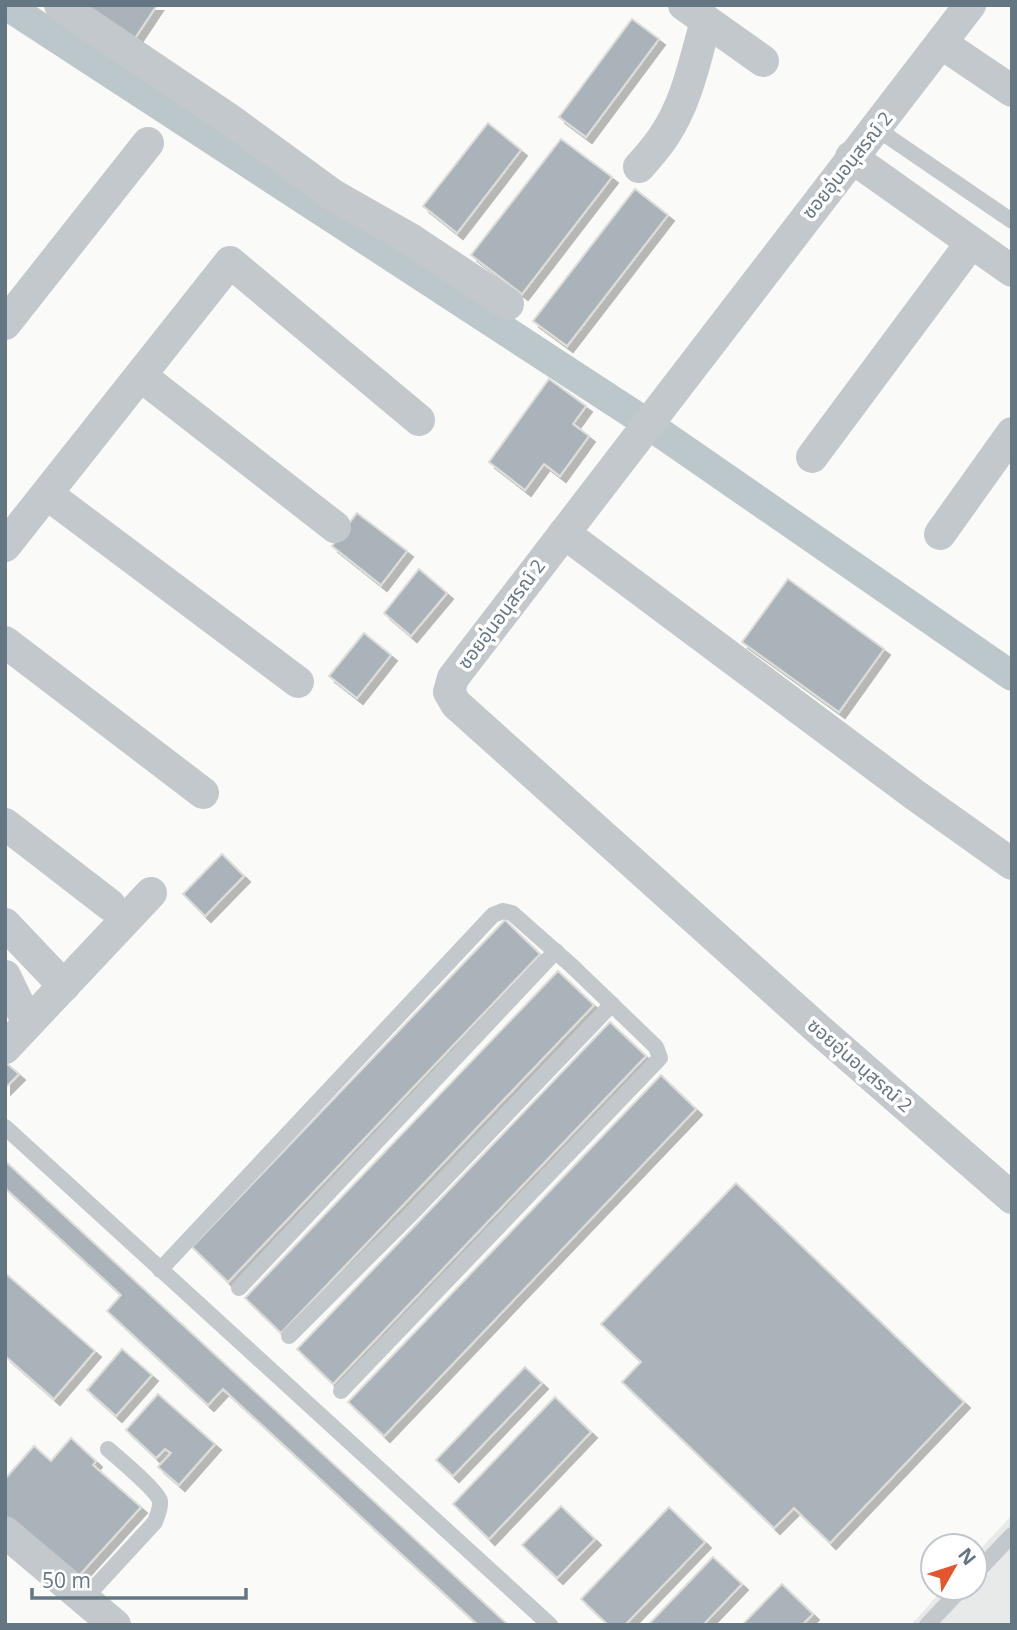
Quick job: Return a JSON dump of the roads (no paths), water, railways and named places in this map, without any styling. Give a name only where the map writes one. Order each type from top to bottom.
[{"type":"street","points":[[60,5],[229,119],[333,195],[412,240],[508,304]]},
{"type":"street","name":"ซอยอุ่นอนุสรณ์ 2","points":[[971,5],[450,684],[451,698],[818,1029],[1012,1198]]},
{"type":"street","points":[[639,167],[663,137],[685,94],[695,13],[763,61]]},
{"type":"street","points":[[941,43],[1012,92]]},
{"type":"street","points":[[5,324],[148,143]]},
{"type":"street","points":[[851,158],[1012,271]]},
{"type":"street","points":[[813,457],[971,243]]},
{"type":"street","points":[[5,546],[230,262],[419,419]]},
{"type":"street","points":[[141,376],[335,527]]},
{"type":"street","points":[[940,534],[1012,433]]},
{"type":"street","points":[[47,494],[298,682]]},
{"type":"street","points":[[564,533],[915,795],[1012,864]]},
{"type":"street","points":[[5,642],[203,793]]},
{"type":"street","points":[[5,824],[110,905]]},
{"type":"street","points":[[5,1048],[151,893]]},
{"type":"street","points":[[5,924],[64,986]]},
{"type":"street","points":[[5,976],[28,1023]]},
{"type":"street","points":[[5,1532],[115,1625]]},
{"type":"lane","points":[[877,129],[1012,221]]},
{"type":"lane","points":[[160,1270],[493,915],[503,911],[512,913],[656,1046],[660,1054],[658,1062],[341,1391]]},
{"type":"lane","points":[[239,1288],[556,951]]},
{"type":"lane","points":[[289,1336],[412,1213],[612,1004]]},
{"type":"lane","points":[[5,1127],[550,1625]]},
{"type":"lane","points":[[84,1599],[155,1522],[159,1511],[160,1500],[154,1491],[108,1449]]},
{"type":"lane","points":[[989,1559],[1012,1535]]},
{"type":"lane","points":[[927,1625],[949,1602]]},
{"type":"waterway","points":[[6,5],[636,416],[1012,676]]}]
